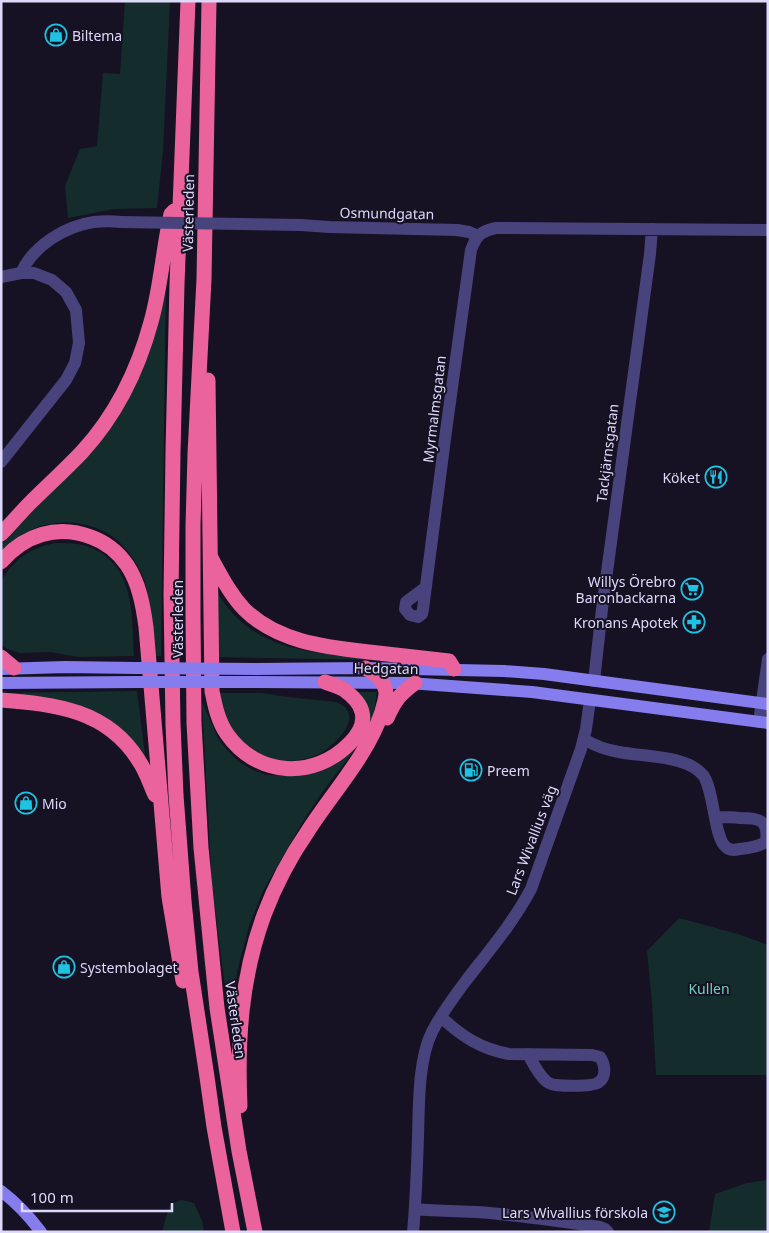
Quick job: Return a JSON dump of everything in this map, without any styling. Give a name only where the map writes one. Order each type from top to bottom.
[{"type":"highway","name":"Västerleden","points":[[188,1],[173,452],[172,724],[184,901],[191,972],[214,1127],[233,1232]]},
{"type":"highway","name":"Västerleden","points":[[209,1],[204,279],[194,490],[194,723],[201,848],[217,1008],[255,1232]]},
{"type":"highway","points":[[1,534],[83,451],[120,400],[142,351],[157,296],[171,214],[180,207]]},
{"type":"highway","points":[[204,279],[206,288],[208,360],[212,691],[219,719],[227,734],[240,749],[253,759],[270,766],[287,769],[301,769],[317,765],[344,749],[356,736],[362,724],[362,713],[359,704],[342,689],[325,682]]},
{"type":"highway","points":[[1,562],[8,554],[26,541],[47,533],[65,531],[86,535],[105,544],[120,556],[136,583],[144,618],[169,897],[192,1038],[205,1060]]},
{"type":"highway","points":[[210,557],[228,589],[240,604],[253,617],[274,630],[301,641],[318,645],[449,661],[454,669]]},
{"type":"highway","points":[[1,658],[8,668]]},
{"type":"highway","points":[[234,1115],[240,1107],[239,1073],[243,995],[252,953],[265,913],[285,869],[297,848],[366,748],[378,723],[386,691],[378,677],[365,668]]},
{"type":"highway","points":[[378,723],[385,722],[399,695],[412,683]]},
{"type":"highway","points":[[1,700],[69,709],[95,719],[106,726],[125,742],[140,761],[161,809]]},
{"type":"main road","name":"Hedgatan","points":[[8,668],[504,670],[765,704]]},
{"type":"main road","points":[[590,700],[594,681]]},
{"type":"main road","name":"Hedgatan","points":[[1,683],[412,683],[532,692],[764,722]]},
{"type":"main road","points":[[1,1191],[32,1219],[41,1232]]},
{"type":"street","name":"Osmundgatan","points":[[21,273],[24,266],[46,243],[67,230],[93,222],[301,225],[458,230],[470,232],[478,236]]},
{"type":"street","points":[[478,236],[486,230],[496,228],[768,230]]},
{"type":"street","name":"Tackjärnsgatan","points":[[594,681],[652,229]]},
{"type":"street","name":"Myrmalmsgatan","points":[[426,587],[471,250],[478,236]]},
{"type":"street","points":[[1,277],[34,272],[52,280],[66,292],[76,310],[79,343],[75,363],[66,380],[1,462]]},
{"type":"street","points":[[764,722],[768,659]]},
{"type":"street","name":"Lars Wivallius väg","points":[[413,1232],[419,1104],[426,1048],[431,1033],[451,1001],[507,928],[531,889],[578,759],[584,739],[590,700]]},
{"type":"street","points":[[584,739],[592,744],[620,752],[683,762],[703,776],[715,817]]},
{"type":"street","points":[[441,1017],[463,1036],[495,1052],[509,1054],[528,1054],[592,1055],[600,1057],[604,1062],[604,1076],[600,1082],[593,1085],[554,1085],[546,1082],[528,1054]]},
{"type":"street","points":[[415,1209],[477,1212],[559,1226],[600,1227],[608,1232]]},
{"type":"green space","points":[[125,1],[170,1],[163,152],[157,208],[114,209],[68,218],[65,186],[80,149],[97,146],[103,73],[120,74]]},
{"type":"green space","points":[[166,278],[161,656],[152,656],[146,586],[136,563],[121,543],[91,526],[58,523],[36,527],[26,532],[17,538],[1,555],[1,546],[15,528],[97,442]]},
{"type":"green space","points":[[55,543],[86,546],[102,553],[114,564],[128,591],[133,624],[134,656],[78,657],[51,652],[20,653],[7,649],[1,644],[1,581],[20,558],[31,551]]},
{"type":"green space","points":[[216,589],[230,610],[247,627],[266,638],[310,652],[382,660],[217,657]]},
{"type":"green space","points":[[137,691],[146,763],[113,726],[1,696],[1,693]]},
{"type":"green space","points":[[357,692],[377,692],[373,718],[359,744],[321,794],[302,823],[263,891],[249,926],[237,972],[231,1033],[212,885],[202,702],[218,738],[238,761],[266,775],[289,776],[314,773],[341,759],[356,746]]},
{"type":"green space","points":[[219,693],[262,693],[336,702],[345,707],[349,714],[349,722],[345,730],[332,745],[317,755],[293,761],[274,760],[251,748],[236,735],[226,720]]},
{"type":"green space","name":"Kullen","points":[[679,918],[738,934],[768,945],[768,1075],[656,1075],[647,951]]},
{"type":"green space","points":[[768,1180],[768,1232],[709,1232],[715,1194],[747,1183]]},
{"type":"green space","points":[[182,1200],[194,1203],[202,1221],[204,1232],[162,1232],[170,1204]]},
{"type":"place","name":"Biltema","points":[[56,35]]},
{"type":"place","name":"Köket","points":[[716,477]]},
{"type":"place","name":"Willys Örebro Baronbackarna","points":[[692,589]]},
{"type":"place","name":"Kronans Apotek","points":[[694,622]]},
{"type":"place","name":"Preem","points":[[471,770]]},
{"type":"place","name":"Mio","points":[[26,803]]},
{"type":"place","name":"Systembolaget","points":[[64,967]]},
{"type":"place","name":"Lars Wivallius förskola","points":[[664,1212]]}]
